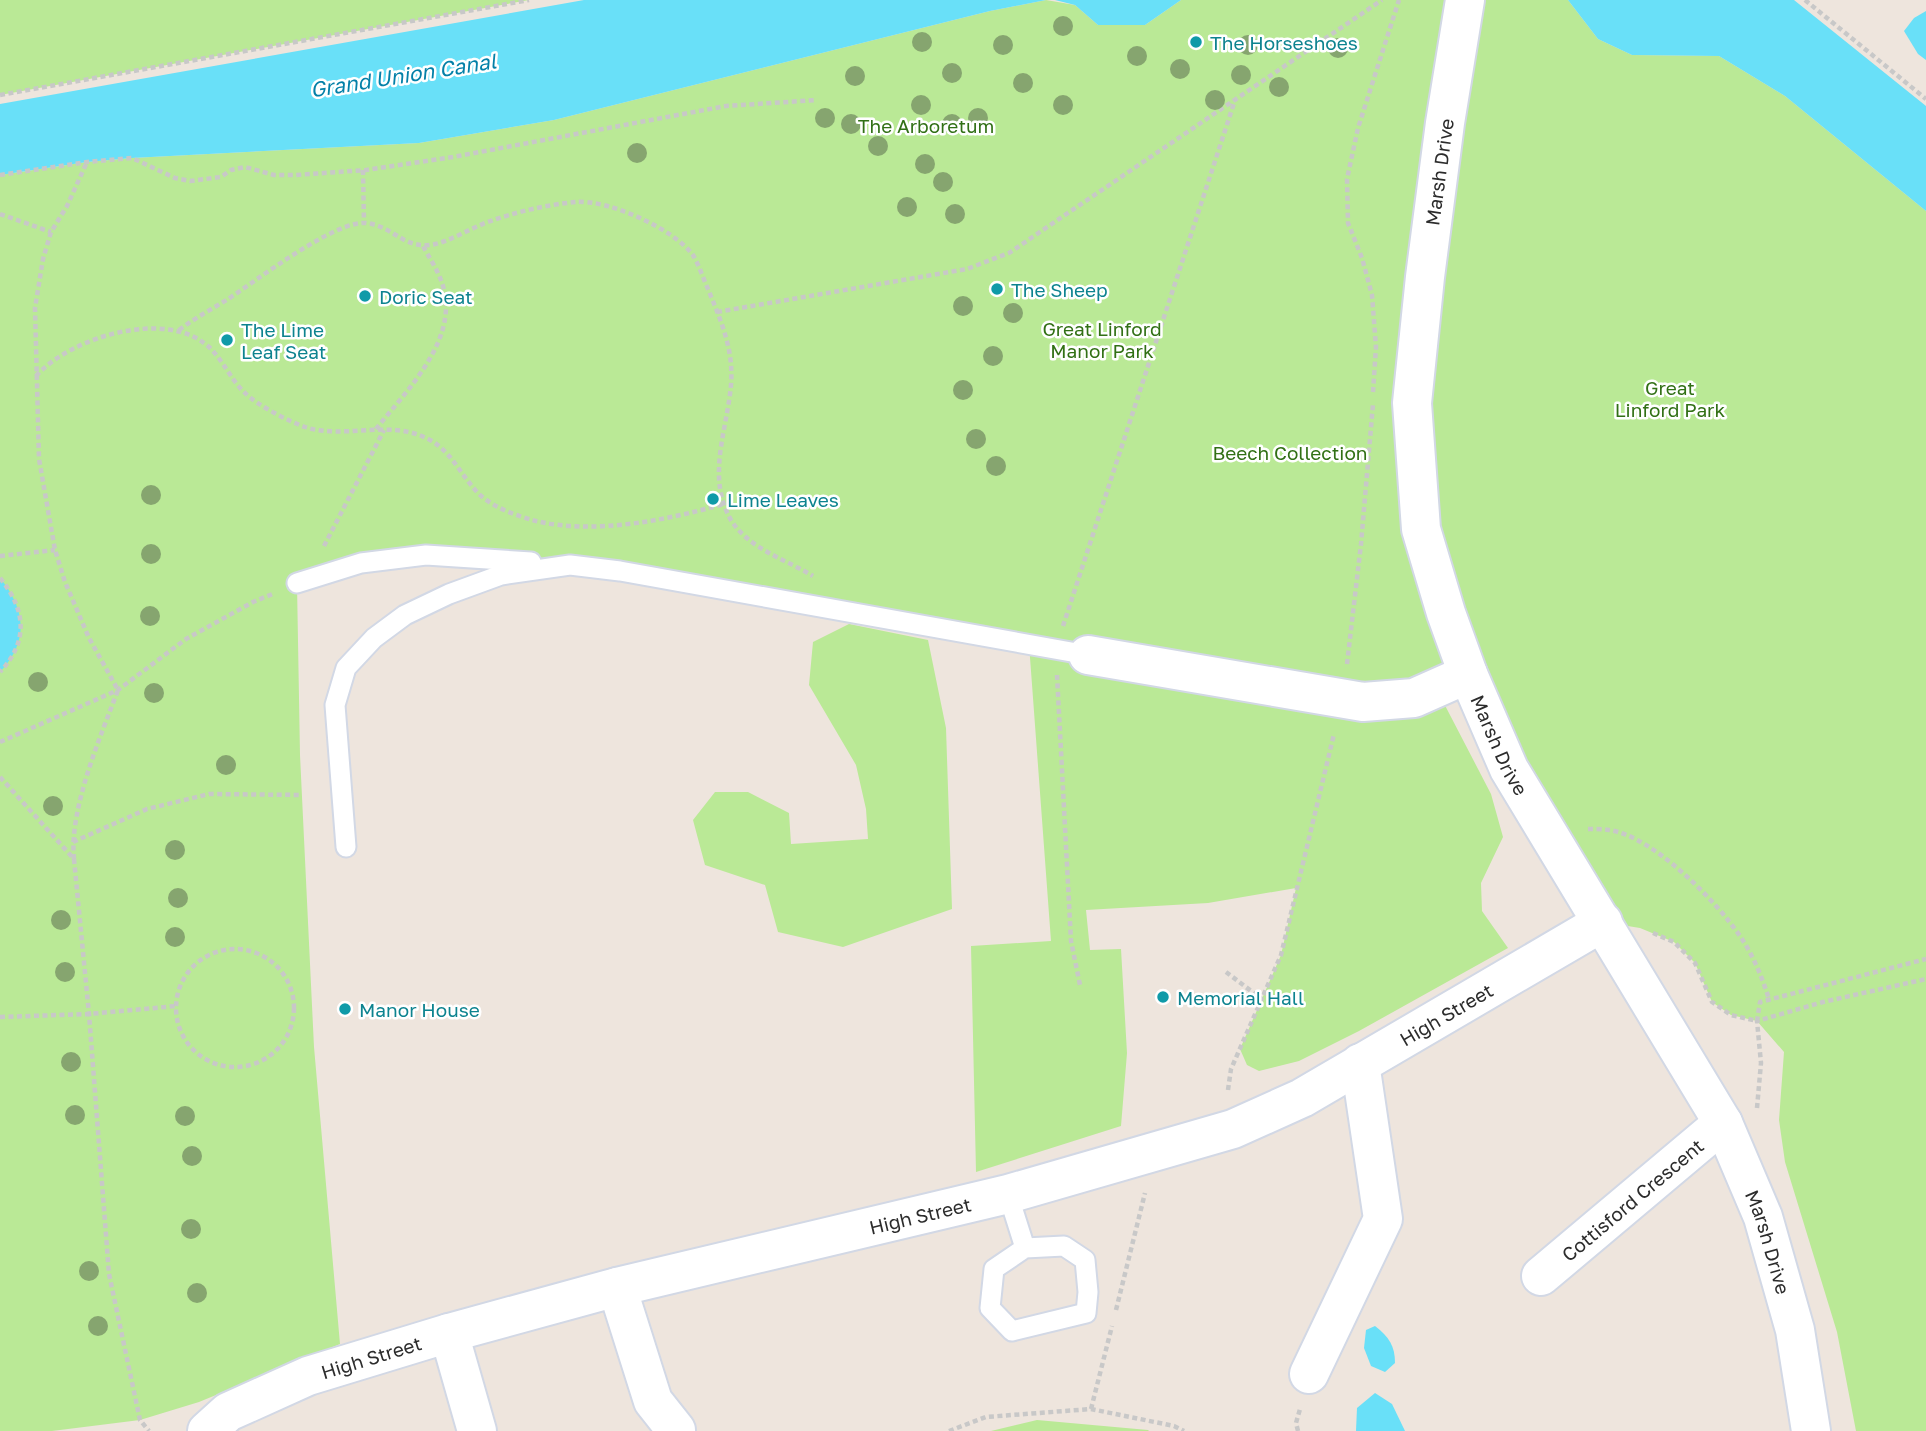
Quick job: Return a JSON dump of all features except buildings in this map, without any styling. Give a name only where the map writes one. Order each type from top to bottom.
[{"type":"street","name":"Marsh Drive","points":[[1465,0],[1443,136],[1412,403],[1421,529],[1468,674],[1509,769],[1603,922],[1728,1136],[1763,1217],[1794,1330],[1811,1431]]},
{"type":"street","points":[[1072,652],[1363,702],[1414,698],[1468,674]]},
{"type":"street","name":"High Street","points":[[207,1431],[228,1412],[308,1376],[449,1333],[617,1287],[1008,1194],[1233,1129],[1302,1098],[1603,922]]},
{"type":"street","points":[[1309,1374],[1383,1219],[1360,1063]]},
{"type":"street","name":"Cottisford Crescent","points":[[1541,1276],[1728,1136]]},
{"type":"street","points":[[617,1287],[653,1401],[676,1430]]},
{"type":"street","points":[[449,1333],[477,1431]]},
{"type":"lane","points":[[302,582],[361,564],[426,555],[570,565],[798,601],[1072,652]]},
{"type":"lane","points":[[346,847],[335,705],[346,667],[374,638],[405,615],[449,594],[501,575],[570,565]]},
{"type":"lane","points":[[1008,1194],[1025,1248]]},
{"type":"lane","points":[[1064,1246],[1085,1260],[1088,1292],[1086,1313],[1012,1331],[990,1308],[994,1269],[1025,1248],[1064,1246]]},
{"type":"path","points":[[0,95],[529,0]]},
{"type":"path","points":[[717,312],[967,269],[1009,253],[1382,0]]},
{"type":"path","points":[[1233,1129],[1228,1093],[1231,1069],[1263,1000],[1280,955],[1342,699],[1364,509],[1376,347],[1373,295],[1348,223],[1346,179],[1358,128],[1399,0]]},
{"type":"path","points":[[1805,0],[1926,99]]},
{"type":"path","points":[[0,174],[132,158],[190,181],[221,177],[231,170],[245,167],[274,175],[363,170],[453,158],[651,118],[726,106],[817,100]]},
{"type":"path","points":[[1080,985],[1072,941],[1072,652],[1235,100]]},
{"type":"path","points":[[87,162],[67,206],[51,232],[43,259],[35,308],[39,459],[55,550],[89,638],[118,690],[80,801],[72,842],[89,1014],[109,1274],[140,1420],[149,1431]]},
{"type":"path","points":[[363,170],[364,223]]},
{"type":"path","points":[[179,330],[303,250],[347,226],[364,223],[384,228],[410,244],[423,246],[440,243],[487,222],[521,212],[579,202],[602,205],[644,219],[678,241],[692,255],[728,340],[731,367],[729,402],[718,468],[718,483],[724,504],[739,530],[768,553],[822,582]]},
{"type":"path","points":[[0,214],[51,232]]},
{"type":"path","points":[[376,429],[426,365],[440,336],[446,301],[442,284],[423,246]]},
{"type":"path","points":[[36,376],[61,356],[112,334],[143,329],[179,330],[208,346],[246,394],[292,421],[320,430],[376,429],[428,438],[444,449],[480,495],[508,512],[538,521],[579,526],[674,517],[724,504]]},
{"type":"path","points":[[0,742],[118,690],[186,639],[253,602],[302,582],[384,430]]},
{"type":"path","points":[[0,556],[55,550]]},
{"type":"path","points":[[0,578],[13,595],[20,616],[20,638],[12,659],[0,672]]},
{"type":"path","points":[[0,777],[74,859]]},
{"type":"path","points":[[72,842],[147,808],[209,794],[302,795]]},
{"type":"path","points":[[1550,838],[1580,829],[1610,830],[1631,837],[1657,852],[1708,897],[1740,936],[1759,971],[1769,999]]},
{"type":"path","points":[[1603,922],[1640,928],[1674,942],[1695,963],[1712,1002],[1731,1015],[1757,1021],[1823,1002],[1926,979]]},
{"type":"path","points":[[239,948],[274,962],[286,977],[293,994],[294,1013],[289,1032],[277,1049],[261,1061],[241,1066],[221,1065],[202,1057],[187,1044],[178,1025],[176,1006],[179,987],[189,970],[203,958],[220,951],[239,948]]},
{"type":"path","points":[[1728,1136],[1750,1129],[1759,1101],[1761,1063],[1757,1021],[1760,1002],[1926,959]]},
{"type":"path","points":[[1226,972],[1263,1000]]},
{"type":"path","points":[[0,1017],[89,1014],[176,1006]]},
{"type":"path","points":[[1091,1409],[1156,1152]]},
{"type":"path","points":[[949,1431],[986,1417],[1091,1409],[1174,1426],[1184,1431]]},
{"type":"green space","points":[[0,0],[529,0],[0,95]]},
{"type":"green space","name":"Great Linford Manor Park","points":[[1046,0],[1075,5],[1098,25],[1145,25],[1181,0],[1568,0],[1598,39],[1632,55],[1719,56],[1785,96],[1926,211],[1926,1431],[1856,1431],[1837,1332],[1785,1162],[1779,1120],[1784,1052],[1757,1021],[1731,1015],[1712,1002],[1695,963],[1674,942],[1640,928],[1603,922],[1468,674],[1437,690],[1491,794],[1503,837],[1481,883],[1482,911],[1508,948],[1359,1031],[1299,1061],[1259,1071],[1247,1065],[1240,1049],[1281,955],[1296,888],[1208,903],[1086,910],[1090,950],[1121,949],[1127,1053],[1121,1126],[976,1172],[971,946],[1051,941],[1029,644],[746,593],[426,555],[297,584],[300,755],[314,1047],[340,1344],[199,1402],[140,1420],[52,1431],[0,1431],[0,175],[132,158],[419,143],[554,120],[990,11]]},
{"type":"green space","points":[[849,624],[928,640],[946,728],[952,909],[843,947],[778,932],[765,885],[705,865],[693,820],[715,792],[748,792],[789,813],[791,844],[868,839],[866,809],[856,765],[809,685],[813,642]]},
{"type":"green space","points":[[1037,1420],[1148,1430],[1149,1431],[991,1431]]},
{"type":"water","name":"Grand Union Canal","points":[[584,0],[1046,0],[990,11],[554,120],[419,143],[132,158],[0,175],[0,104]]},
{"type":"water","points":[[1055,0],[1181,0],[1145,25],[1098,25],[1075,5]]},
{"type":"water","points":[[1568,0],[1794,0],[1926,106],[1926,211],[1785,96],[1719,56],[1632,55],[1598,39]]},
{"type":"water","points":[[1926,11],[1926,60],[1918,54],[1904,31],[1914,18]]},
{"type":"water","points":[[0,578],[15,602],[21,625],[16,649],[0,672]]},
{"type":"water","points":[[1375,1326],[1387,1338],[1394,1352],[1395,1363],[1385,1372],[1371,1366],[1364,1348],[1366,1330]]},
{"type":"water","points":[[1375,1393],[1392,1404],[1405,1431],[1356,1431],[1357,1408]]},
{"type":"place","name":"The Horseshoes","points":[[1196,42]]},
{"type":"place","name":"The Sheep","points":[[997,289]]},
{"type":"place","name":"Doric Seat","points":[[365,296]]},
{"type":"place","name":"The Lime Leaf Seat","points":[[227,340]]},
{"type":"place","name":"Lime Leaves","points":[[713,499]]},
{"type":"place","name":"Memorial Hall","points":[[1163,997]]},
{"type":"place","name":"Manor House","points":[[345,1009]]},
{"type":"park label","name":"The Arboretum","points":[[926,125]]},
{"type":"park label","name":"Great Linford Park","points":[[1670,398]]},
{"type":"park label","name":"Beech Collection","points":[[1290,452]]}]
